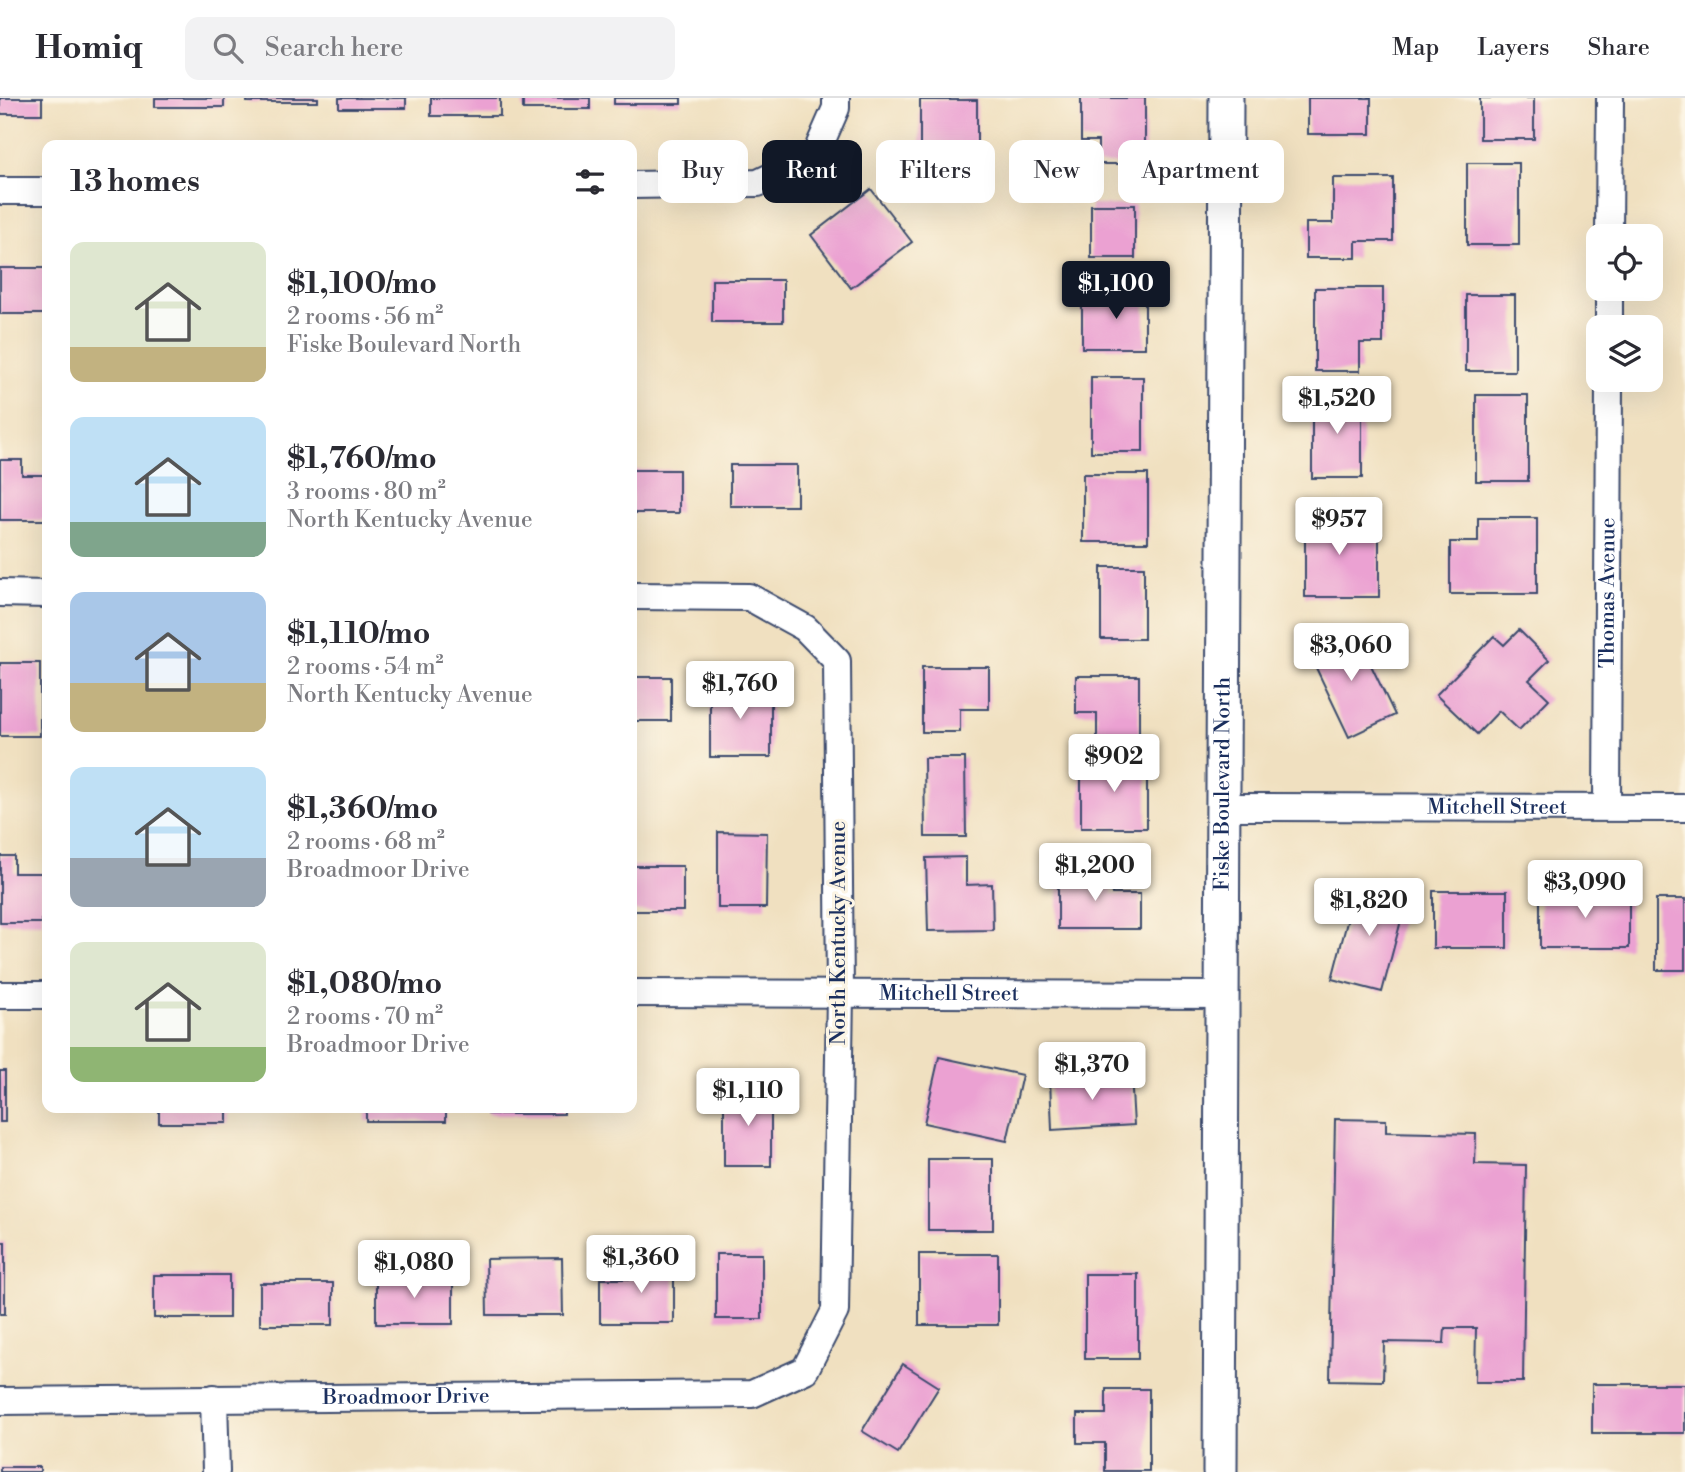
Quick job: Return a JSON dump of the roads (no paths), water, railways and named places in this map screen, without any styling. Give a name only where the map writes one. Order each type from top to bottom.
[{"type":"street","points":[[637,185],[758,183],[815,156],[836,108],[836,98]]},
{"type":"street","name":"Fiske Boulevard North","points":[[1220,1472],[1226,98]]},
{"type":"street","points":[[1609,224],[1610,98]]},
{"type":"street","points":[[0,191],[42,191]]},
{"type":"street","name":"Thomas Avenue","points":[[1606,807],[1609,392]]},
{"type":"street","points":[[0,593],[42,594]]},
{"type":"street","name":"North Kentucky Avenue","points":[[637,596],[749,597],[805,628],[837,661],[840,993],[835,1311],[805,1370]]},
{"type":"street","name":"Mitchell Street","points":[[1224,807],[1685,807]]},
{"type":"street","name":"Mitchell Street","points":[[637,993],[1222,995]]},
{"type":"street","points":[[0,995],[42,995]]},
{"type":"street","name":"Broadmoor Drive","points":[[0,1401],[752,1394],[805,1370]]},
{"type":"street","points":[[214,1398],[216,1472]]}]
